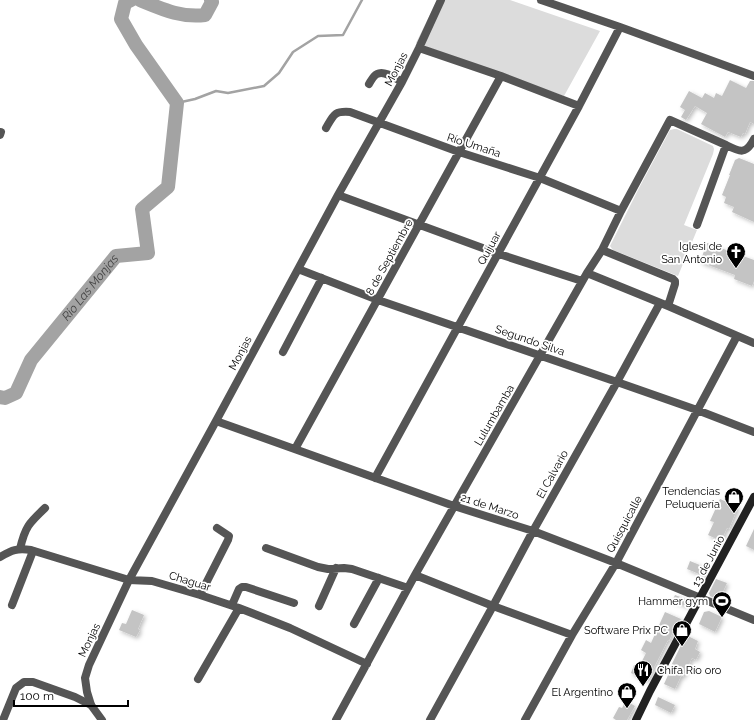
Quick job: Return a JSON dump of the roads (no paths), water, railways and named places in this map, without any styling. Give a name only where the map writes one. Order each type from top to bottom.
[{"type":"main road","name":"13 de Junio","points":[[636,720],[650,691],[754,498]]},
{"type":"street","name":"Monjas","points":[[102,720],[91,705],[85,678],[89,665],[129,580],[338,195],[402,82],[441,0]]},
{"type":"street","points":[[541,0],[754,76]]},
{"type":"street","name":"Quijuar","points":[[375,478],[457,327],[499,254],[620,27]]},
{"type":"street","points":[[419,48],[501,76],[579,106]]},
{"type":"street","points":[[369,84],[376,74],[380,73],[402,82]]},
{"type":"street","name":"8 de Septiembre","points":[[295,450],[501,76]]},
{"type":"street","name":"Río Umaña","points":[[326,128],[336,113],[350,112],[459,152],[540,178],[621,212]]},
{"type":"street","name":"Lulumbamba","points":[[336,720],[454,506],[582,281],[602,250],[670,120],[726,145]]},
{"type":"street","points":[[696,225],[726,145],[740,151],[746,149],[754,139]]},
{"type":"street","points":[[338,195],[499,254],[582,281]]},
{"type":"street","points":[[602,250],[673,279],[675,284],[668,306]]},
{"type":"street","name":"Segundo Silva","points":[[298,269],[378,300],[697,410],[754,432]]},
{"type":"street","points":[[587,273],[754,343]]},
{"type":"street","points":[[283,352],[322,278]]},
{"type":"street","name":"El Calvario","points":[[430,720],[660,303]]},
{"type":"street","name":"Quisquicalle","points":[[525,720],[572,635],[616,563],[737,336]]},
{"type":"street","name":"21 de Marzo","points":[[216,421],[454,506],[533,531],[616,563],[754,620]]},
{"type":"street","points":[[20,549],[22,539],[27,528],[32,520],[45,508]]},
{"type":"street","points":[[200,595],[228,540],[229,536],[217,528]]},
{"type":"street","points":[[266,548],[318,567],[352,569],[408,588]]},
{"type":"street","name":"Chaguar","points":[[0,557],[10,551],[20,549],[34,551],[129,580],[152,581],[200,595],[290,628],[367,664]]},
{"type":"street","points":[[12,605],[34,551]]},
{"type":"street","points":[[319,606],[336,568]]},
{"type":"street","points":[[415,575],[572,635]]},
{"type":"street","points":[[354,624],[379,578]]},
{"type":"street","points":[[198,679],[235,607],[239,589],[246,587],[294,603]]},
{"type":"street","points":[[3,720],[16,688],[24,682],[33,682],[75,697],[91,705]]},
{"type":"waterway","name":"Rio Las Monjas","points":[[0,397],[5,398],[16,393],[31,360],[116,256],[148,253],[142,209],[168,187],[177,103],[136,45],[121,19],[125,3],[131,0]]},
{"type":"waterway","name":"Rio Las Monjas","points":[[140,0],[172,12],[196,16],[205,15],[212,2],[211,0]]},
{"type":"waterway","points":[[177,103],[195,99],[216,91],[228,93],[264,86],[279,73],[293,52],[318,36],[343,35],[362,0]]},
{"type":"place","name":"Iglesi de San Antonio","points":[[736,269]]},
{"type":"place","name":"Tendencias Peluquería","points":[[734,514]]},
{"type":"place","name":"Hammer gym","points":[[722,618]]},
{"type":"place","name":"Software Prix PC","points":[[682,647]]},
{"type":"place","name":"Chifa Río oro","points":[[643,687]]},
{"type":"place","name":"El Argentino","points":[[627,709]]}]
